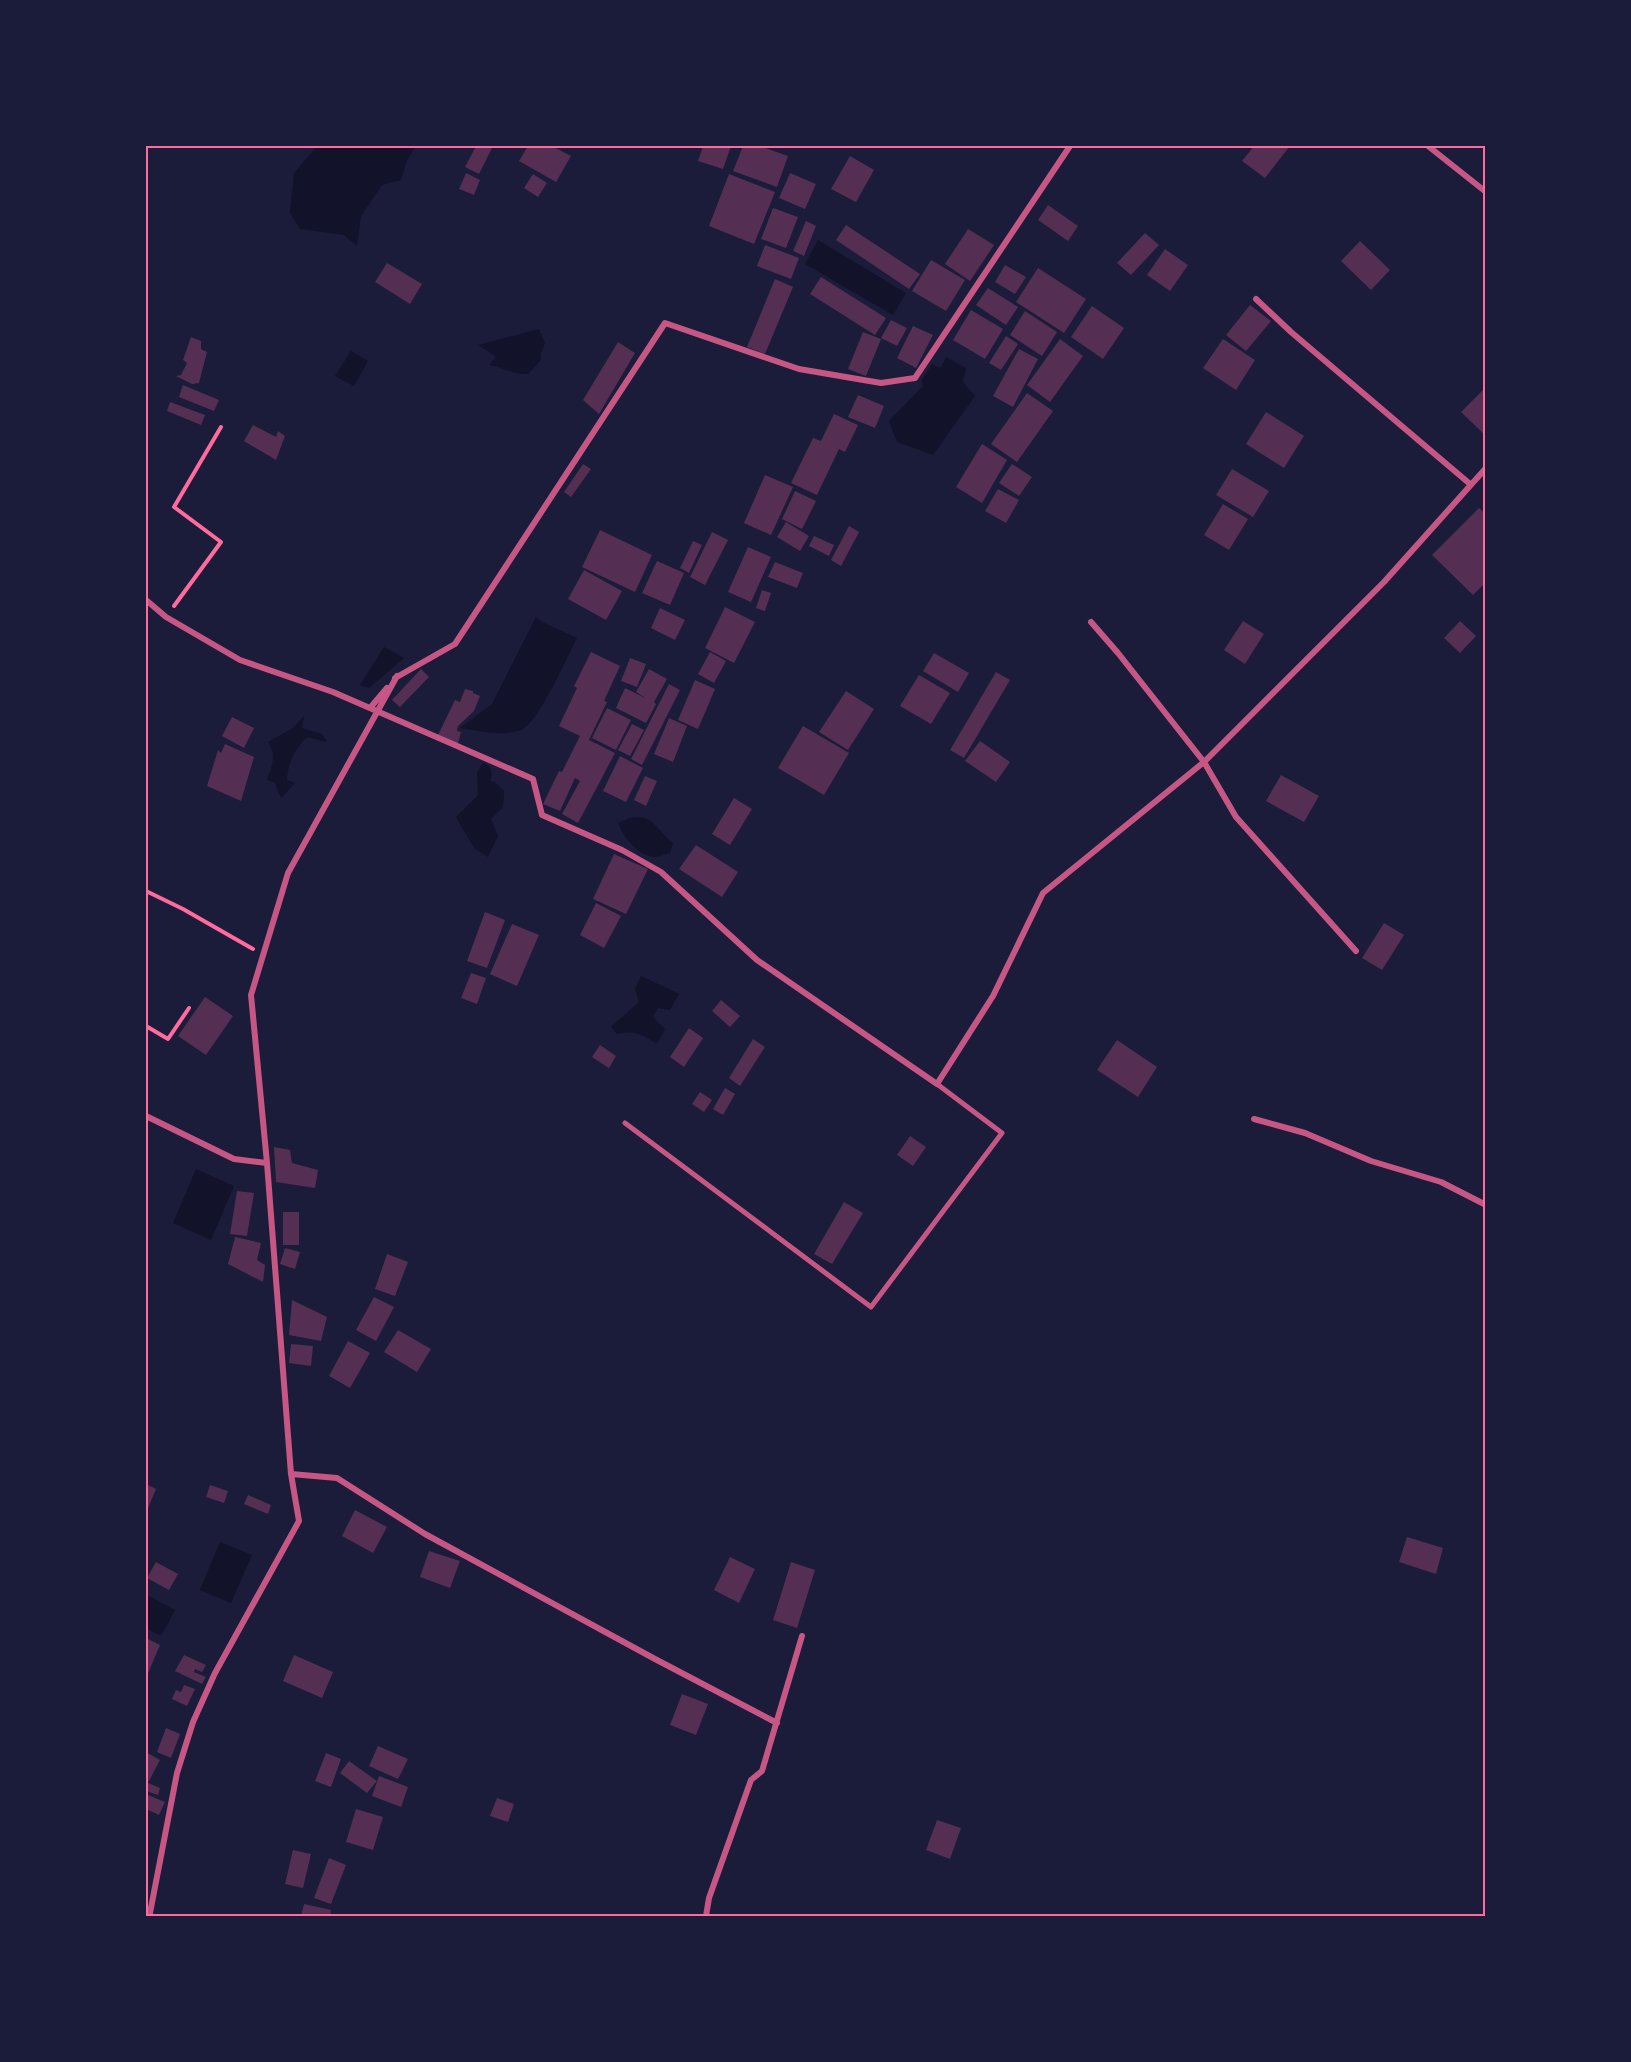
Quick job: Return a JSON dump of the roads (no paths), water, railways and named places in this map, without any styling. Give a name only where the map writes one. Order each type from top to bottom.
[{"type":"street","points":[[146,1915],[150,1913],[177,1773],[193,1722],[215,1673],[299,1521],[291,1474],[267,1163],[251,995],[288,873],[374,710],[397,676],[455,644],[665,323],[800,369],[881,383],[915,378],[1070,146]]},
{"type":"street","points":[[1428,146],[1485,192]]},
{"type":"street","points":[[1256,299],[1291,332],[1470,484]]},
{"type":"street","points":[[938,1084],[993,996],[1043,893],[1204,762],[1384,582],[1485,468]]},
{"type":"street","points":[[146,600],[166,617],[240,660],[333,692],[533,779],[543,815],[622,850],[661,872],[757,960],[938,1084],[1002,1133],[871,1307],[625,1123]]},
{"type":"street","points":[[1091,622],[1118,652],[1204,762],[1236,817],[1356,951]]},
{"type":"street","points":[[146,1116],[234,1159],[267,1163]]},
{"type":"street","points":[[1254,1119],[1305,1133],[1371,1161],[1441,1182],[1485,1205]]},
{"type":"street","points":[[291,1474],[337,1478],[425,1534],[777,1723]]},
{"type":"street","points":[[706,1917],[709,1898],[751,1780],[762,1770],[802,1636]]}]
